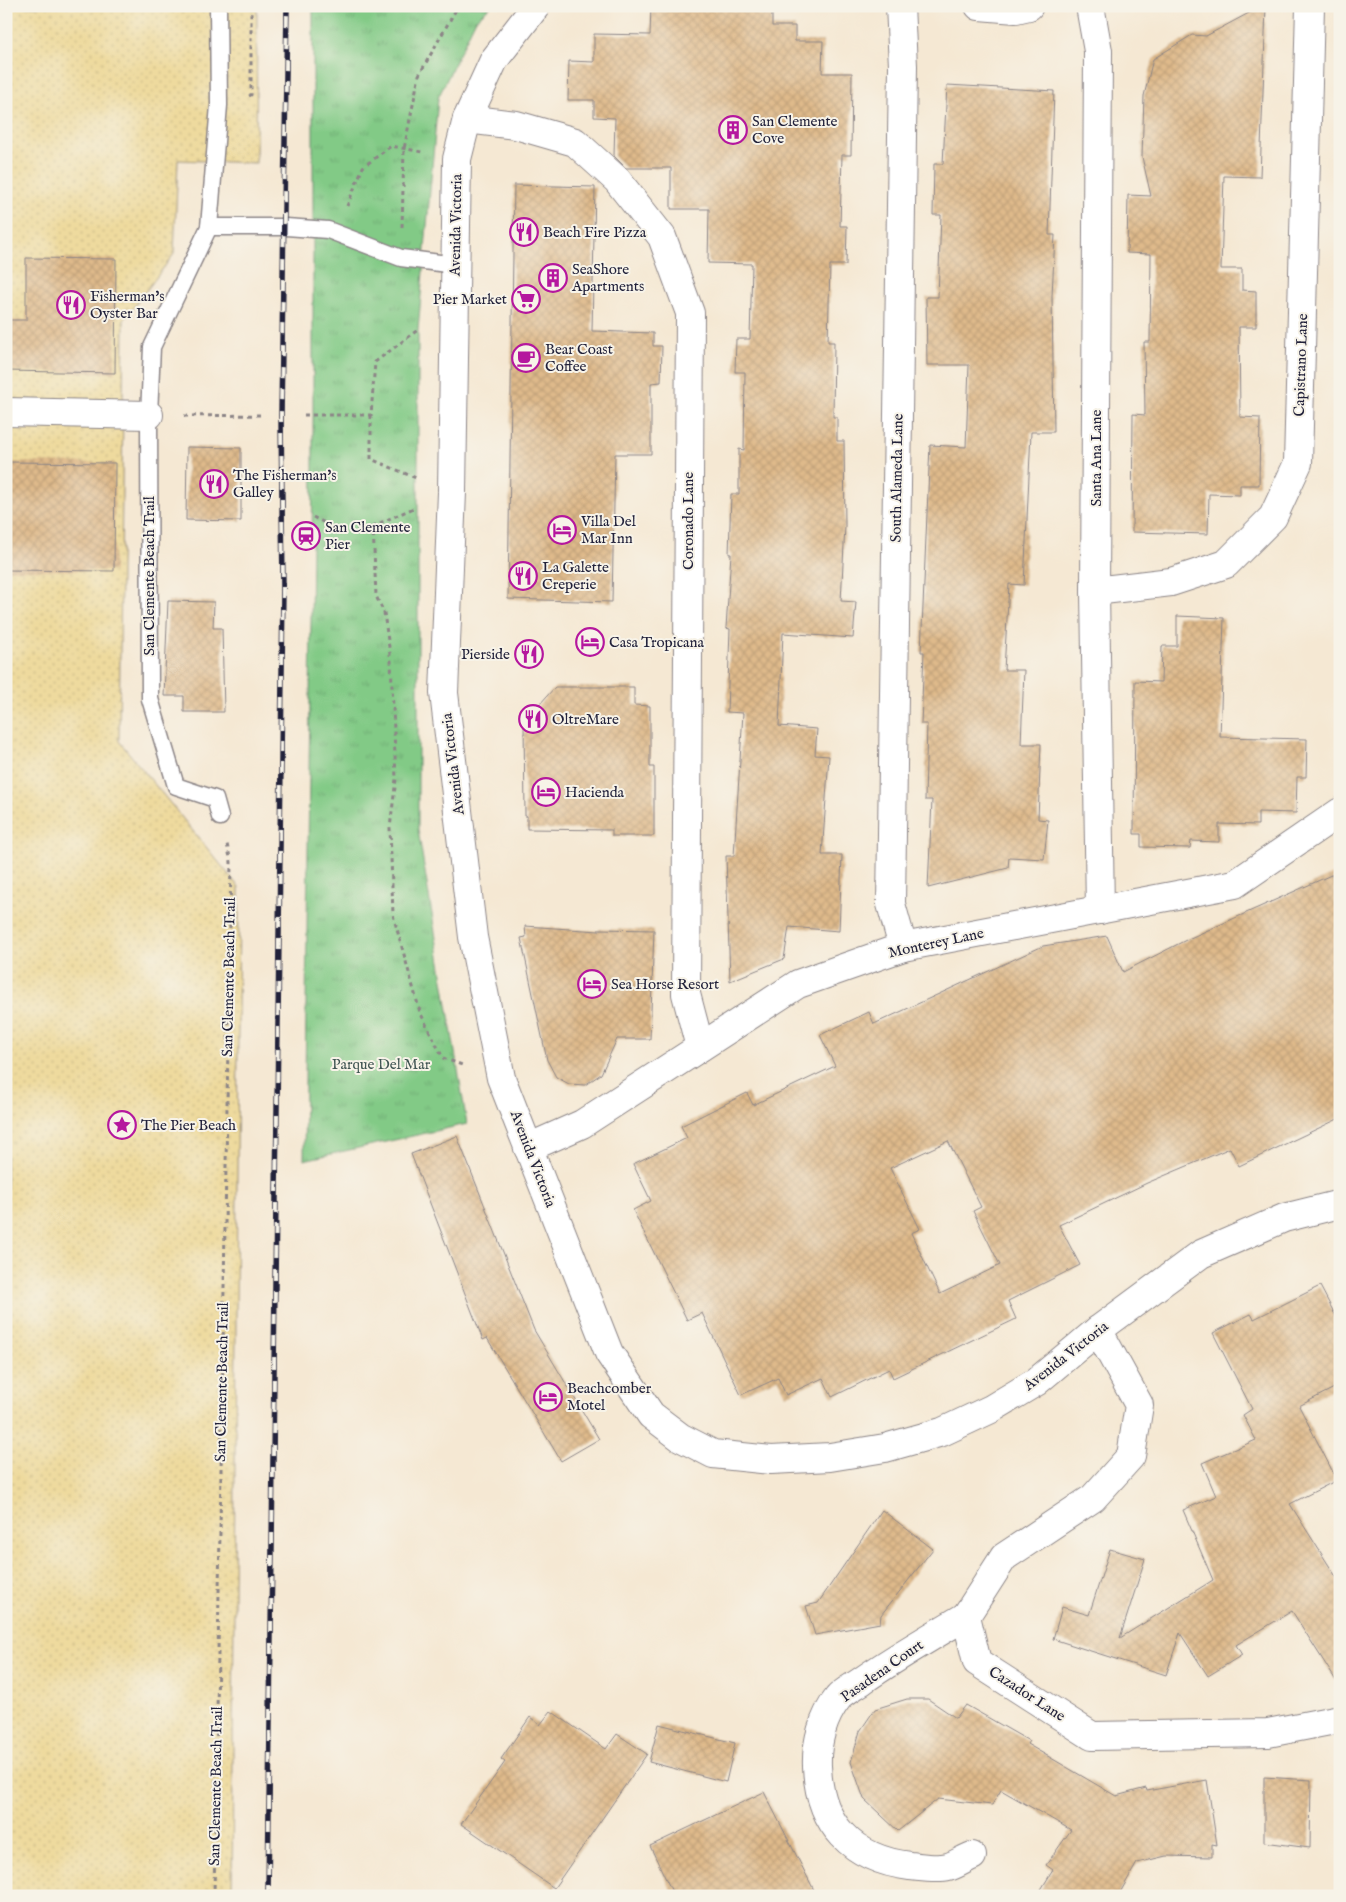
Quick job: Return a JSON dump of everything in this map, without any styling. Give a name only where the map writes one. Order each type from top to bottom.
[{"type":"street","name":"Avenida Victoria","points":[[536,6],[494,60],[467,119],[457,159],[452,492],[444,693],[473,937],[501,1078],[609,1353],[652,1415],[680,1438],[713,1454],[772,1460],[830,1456],[885,1448],[942,1432],[992,1409],[1036,1382],[1098,1330],[1201,1254],[1284,1218],[1340,1204]]},
{"type":"street","name":"South Alameda Lane","points":[[900,6],[903,66],[891,904],[903,947]]},
{"type":"street","points":[[979,6],[1016,9],[1029,6]]},
{"type":"street","name":"Santa Ana Lane","points":[[1090,6],[1098,51],[1095,591],[1100,910]]},
{"type":"street","name":"Capistrano Lane","points":[[1095,591],[1171,582],[1226,564],[1272,517],[1298,464],[1310,6]]},
{"type":"street","name":"Coronado Lane","points":[[467,119],[516,125],[575,142],[617,180],[662,236],[690,313],[686,994],[700,1047]]},
{"type":"street","points":[[6,412],[162,416]]},
{"type":"street","name":"Monterey Lane","points":[[528,1148],[582,1124],[798,984],[903,947],[1235,884],[1340,812]]},
{"type":"street","points":[[966,1616],[1004,1557],[1092,1498],[1131,1456],[1139,1405],[1098,1330]]},
{"type":"street","name":"Cazador Lane","points":[[966,1616],[977,1662],[1092,1736],[1268,1733],[1340,1719]]},
{"type":"street","name":"Pasadena Court","points":[[966,1616],[886,1664],[839,1698],[823,1725],[816,1752],[817,1778],[823,1805],[851,1845],[874,1859],[921,1867],[947,1867],[972,1856]]},
{"type":"lane","name":"San Clemente Beach Trail","points":[[218,6],[219,105],[209,227],[152,347],[162,416],[150,700],[176,786],[215,799],[220,817]]},
{"type":"lane","points":[[209,227],[286,226],[328,230],[401,258],[455,265]]},
{"type":"path","points":[[401,258],[404,149],[419,75],[458,6]]},
{"type":"path","points":[[350,196],[363,167],[391,146]]},
{"type":"path","points":[[452,492],[371,459],[371,415],[375,362],[455,300]]},
{"type":"path","points":[[162,416],[263,415]]},
{"type":"path","points":[[304,415],[371,415]]},
{"type":"path","points":[[313,517],[346,533],[373,526],[452,492]]},
{"type":"path","points":[[373,526],[376,596],[384,613],[391,661],[396,779],[390,828],[393,915],[420,1012],[443,1058],[501,1078]]},
{"type":"path","name":"San Clemente Beach Trail","points":[[214,1896],[231,862],[220,817]]},
{"type":"green space","name":"Parque Del Mar","points":[[313,6],[491,6],[476,19],[438,98],[418,330],[418,830],[467,1124],[304,1160],[313,468]]},
{"type":"sand","name":"The Pier Beach","points":[[6,6],[257,6],[256,163],[178,160],[174,254],[124,320],[119,741],[239,887],[232,1896],[6,1896]]},
{"type":"building","points":[[651,6],[772,8],[772,26],[795,26],[795,41],[823,41],[822,73],[852,73],[851,155],[842,155],[840,226],[847,226],[846,265],[830,265],[828,342],[834,342],[833,417],[837,417],[837,441],[844,441],[845,526],[841,601],[856,602],[853,638],[783,633],[779,726],[817,729],[815,755],[829,756],[822,855],[842,855],[839,931],[789,927],[784,959],[730,981],[726,856],[734,856],[743,713],[727,712],[730,629],[726,628],[731,554],[729,554],[731,494],[739,494],[739,449],[744,450],[745,372],[735,372],[736,339],[750,339],[752,264],[708,263],[709,209],[671,209],[671,168],[626,168],[614,156],[615,118],[594,117],[594,100],[568,100],[569,61],[594,62],[594,34],[650,35]]},
{"type":"building","points":[[1262,6],[1266,6],[1260,177],[1224,176],[1221,269],[1242,269],[1242,290],[1256,291],[1256,327],[1239,327],[1240,417],[1260,418],[1259,485],[1240,485],[1240,495],[1209,494],[1208,534],[1132,532],[1133,414],[1145,415],[1144,342],[1150,342],[1151,254],[1127,253],[1128,195],[1151,196],[1142,157],[1144,96],[1153,59],[1192,35],[1206,36]]},
{"type":"building","points":[[947,85],[1054,91],[1049,235],[1055,235],[1052,296],[1054,432],[1031,432],[1024,585],[1009,584],[1004,670],[1024,670],[1021,744],[1041,744],[1038,819],[1048,820],[1044,859],[1009,857],[1008,868],[928,888],[932,800],[925,800],[927,724],[921,724],[924,652],[921,652],[930,445],[966,447],[969,365],[927,365],[926,297],[938,297],[941,215],[933,215],[934,164],[943,164]]},
{"type":"building","points":[[514,185],[595,187],[592,331],[653,333],[653,346],[662,346],[661,382],[651,383],[651,454],[615,454],[612,602],[508,599]]},
{"type":"building","name":"Fisherman's Oyster Bar","points":[[26,258],[116,259],[115,373],[6,371],[6,320],[26,320]]},
{"type":"building","name":"The Fisherman's Galley","points":[[187,447],[241,448],[241,521],[186,520]]},
{"type":"building","points":[[6,462],[115,463],[114,571],[6,570]]},
{"type":"building","points":[[168,601],[214,602],[213,628],[222,628],[224,712],[184,712],[184,696],[164,696]]},
{"type":"building","points":[[1177,616],[1224,618],[1220,737],[1307,739],[1306,777],[1297,777],[1296,813],[1258,812],[1258,825],[1219,824],[1219,842],[1191,841],[1190,848],[1141,847],[1141,834],[1134,834],[1135,681],[1161,682],[1162,646],[1177,646]]},
{"type":"building","points":[[555,687],[634,687],[634,705],[650,706],[650,767],[654,767],[654,836],[612,836],[612,830],[527,829],[527,816],[525,816],[524,722]]},
{"type":"building","points":[[1340,871],[1340,1118],[1239,1166],[1230,1148],[1147,1183],[1059,1225],[1080,1265],[1008,1301],[1016,1319],[893,1378],[889,1369],[832,1397],[823,1378],[786,1395],[778,1378],[741,1395],[702,1313],[687,1320],[633,1210],[651,1201],[633,1164],[687,1138],[681,1126],[747,1093],[753,1105],[835,1066],[820,1035],[869,1012],[874,1024],[1043,946],[1107,936],[1123,972],[1188,939]],"holes":[[[948,1141],[981,1207],[973,1211],[1000,1265],[940,1294],[911,1233],[920,1229],[890,1168]]]},
{"type":"building","name":"Sea Horse Resort","points":[[525,926],[599,931],[599,929],[654,930],[650,1039],[617,1039],[601,1074],[585,1085],[569,1084],[556,1077],[547,1060],[521,938],[526,937]]},
{"type":"building","points":[[457,1136],[534,1330],[599,1439],[561,1461],[487,1338],[483,1340],[411,1154]]},
{"type":"building","points":[[1320,1286],[1340,1324],[1340,1385],[1299,1406],[1337,1480],[1290,1504],[1340,1583],[1340,1687],[1292,1611],[1236,1645],[1242,1655],[1208,1676],[1180,1633],[1166,1675],[1053,1639],[1062,1607],[1089,1615],[1110,1549],[1145,1559],[1120,1638],[1213,1580],[1183,1510],[1216,1496],[1202,1463],[1256,1440],[1243,1415],[1252,1409],[1213,1333],[1251,1314],[1254,1319]]},
{"type":"building","points":[[882,1510],[933,1549],[881,1615],[880,1623],[815,1635],[806,1606],[818,1603]]},
{"type":"building","points":[[907,1699],[928,1699],[956,1718],[966,1705],[1029,1741],[1027,1744],[1116,1796],[1146,1788],[1147,1791],[1207,1780],[1217,1845],[1212,1844],[1212,1857],[1166,1856],[1137,1863],[1118,1896],[1037,1896],[1053,1870],[1046,1865],[1071,1830],[1001,1790],[992,1805],[938,1799],[898,1831],[864,1799],[851,1762],[860,1731],[875,1709]]},
{"type":"building","points":[[551,1711],[606,1749],[617,1734],[647,1754],[554,1888],[461,1824],[505,1762],[501,1759],[530,1717],[540,1725]]},
{"type":"building","points":[[659,1724],[735,1743],[726,1782],[649,1762]]},
{"type":"building","points":[[1264,1777],[1311,1780],[1310,1848],[1264,1842]]},
{"type":"building","points":[[764,1792],[817,1896],[674,1896],[650,1846]]},
{"type":"railway","points":[[268,1896],[283,587],[281,416],[287,6]]},
{"type":"place","name":"San Clemente Cove","points":[[733,130]]},
{"type":"place","name":"Beach Fire Pizza","points":[[524,232]]},
{"type":"place","name":"SeaShore Apartments","points":[[553,278]]},
{"type":"place","name":"Pier Market","points":[[526,299]]},
{"type":"place","name":"Fisherman's Oyster Bar","points":[[71,305]]},
{"type":"place","name":"Bear Coast Coffee","points":[[526,358]]},
{"type":"place","name":"The Fisherman's Galley","points":[[214,484]]},
{"type":"place","name":"Villa Del Mar Inn","points":[[562,530]]},
{"type":"place","name":"San Clemente Pier","points":[[306,536]]},
{"type":"place","name":"La Galette Creperie","points":[[523,576]]},
{"type":"place","name":"Casa Tropicana","points":[[590,642]]},
{"type":"place","name":"Pierside","points":[[529,654]]},
{"type":"place","name":"OltreMare","points":[[533,719]]},
{"type":"place","name":"Hacienda","points":[[546,792]]},
{"type":"place","name":"Sea Horse Resort","points":[[592,984]]},
{"type":"place","name":"The Pier Beach","points":[[122,1125]]},
{"type":"place","name":"Beachcomber Motel","points":[[548,1397]]}]
